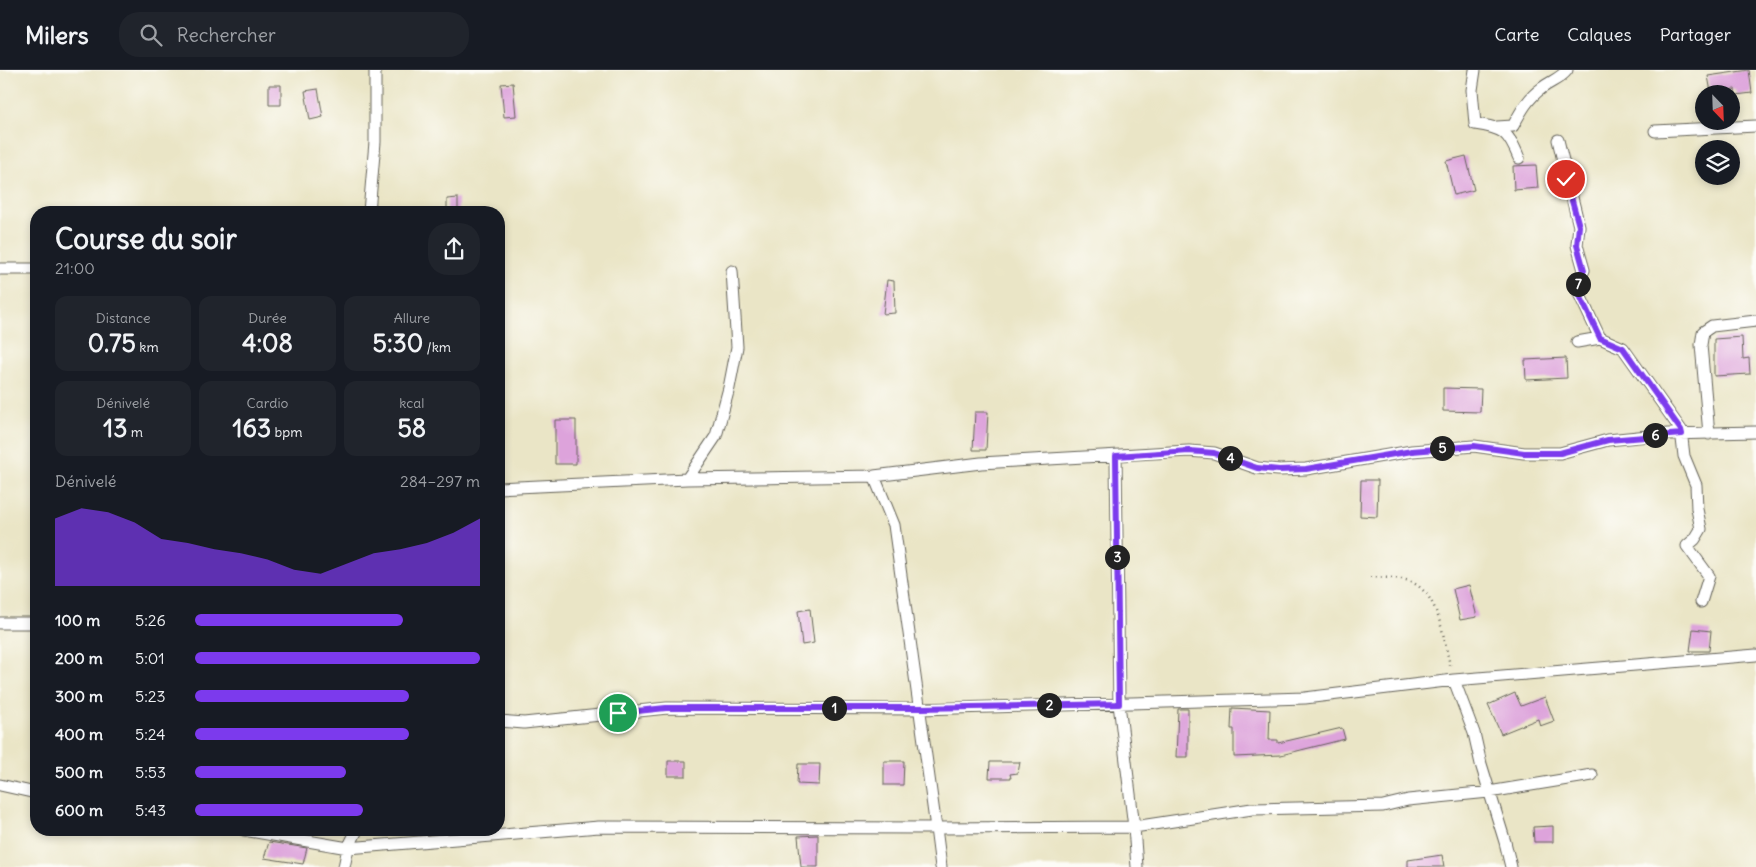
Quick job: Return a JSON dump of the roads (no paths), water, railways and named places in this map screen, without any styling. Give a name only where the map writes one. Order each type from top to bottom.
[{"type":"street","points":[[370,206],[375,142],[375,70]]},
{"type":"street","points":[[1475,70],[1472,90],[1475,124],[1497,127],[1513,126],[1526,102],[1542,88],[1560,78],[1567,70]]},
{"type":"street","points":[[1655,131],[1756,126]]},
{"type":"street","points":[[1497,127],[1510,138],[1519,158]]},
{"type":"street","points":[[1558,140],[1579,226],[1577,245],[1584,270],[1576,287],[1600,338]]},
{"type":"street","points":[[0,269],[30,270]]},
{"type":"street","points":[[687,479],[716,436],[730,388],[737,347],[732,271]]},
{"type":"street","points":[[1709,434],[1701,345],[1703,332],[1712,326],[1756,322]]},
{"type":"street","points":[[1577,342],[1600,338],[1623,348],[1682,434],[1684,456],[1696,485],[1697,509],[1701,530],[1687,546],[1709,576],[1701,602]]},
{"type":"street","points":[[505,488],[687,479],[874,476],[981,463],[1189,451],[1214,453],[1257,468],[1279,470],[1306,469],[1412,451],[1474,446],[1524,453],[1560,453],[1608,440],[1682,434],[1756,432]]},
{"type":"street","points":[[1116,456],[1119,704],[1137,867]]},
{"type":"street","points":[[874,476],[894,525],[942,867]]},
{"type":"street","points":[[0,623],[30,623]]},
{"type":"street","points":[[505,721],[524,723],[666,708],[921,708],[1305,698],[1454,680],[1756,655]]},
{"type":"street","points":[[1454,680],[1474,733],[1511,867]]},
{"type":"street","points":[[505,835],[599,827],[1134,827],[1252,809],[1383,806],[1408,800],[1489,792],[1592,775]]},
{"type":"street","points":[[0,786],[30,792]]},
{"type":"street","points":[[279,836],[348,848],[491,836]]},
{"type":"street","points":[[344,867],[348,848],[353,836]]}]
